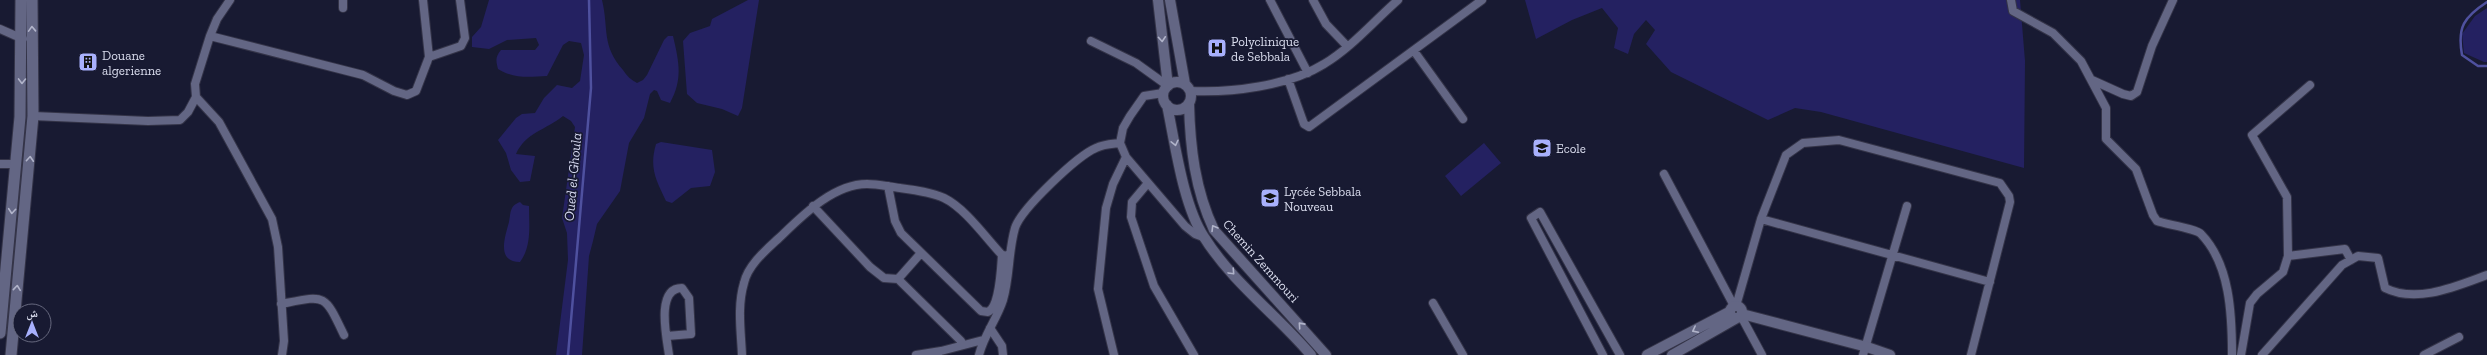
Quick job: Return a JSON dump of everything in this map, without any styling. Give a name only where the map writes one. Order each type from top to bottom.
[{"type":"main road","points":[[0,333],[22,85],[22,0]]},
{"type":"main road","points":[[11,355],[33,116],[32,0]]},
{"type":"street","points":[[33,116],[148,121],[180,120],[188,112],[196,97],[195,84],[210,36],[217,19],[230,0]]},
{"type":"street","points":[[210,36],[363,75],[394,91],[407,95],[416,91],[429,57],[423,0]]},
{"type":"street","points":[[429,57],[461,46],[465,38],[460,0]]},
{"type":"street","name":"Chemin Zemmouri","points":[[1158,0],[1167,105],[1194,218],[1203,237],[1220,259],[1311,355]]},
{"type":"street","name":"Chemin Zemmouri","points":[[1170,0],[1187,88],[1189,139],[1198,184],[1207,214],[1214,230],[1326,355]]},
{"type":"street","points":[[1270,0],[1308,73]]},
{"type":"street","points":[[1313,0],[1326,24],[1348,46]]},
{"type":"street","points":[[1203,237],[1195,234],[1185,226],[1126,157],[1120,143],[1123,128],[1141,99],[1166,89],[1176,82],[1187,88],[1214,92],[1288,79],[1308,73],[1324,64],[1348,46],[1398,0]]},
{"type":"street","points":[[1288,79],[1304,124],[1310,127],[1482,0]]},
{"type":"street","points":[[2011,0],[2013,11],[2053,33],[2072,50],[2092,80],[2106,108],[2106,139],[2136,169],[2153,215],[2157,221],[2201,233],[2216,254],[2227,285],[2232,355]]},
{"type":"street","points":[[2092,80],[2122,94],[2131,96],[2137,92],[2152,46],[2173,0]]},
{"type":"street","points":[[0,29],[23,39]]},
{"type":"street","points":[[1091,41],[1140,65],[1166,89]]},
{"type":"street","points":[[1414,51],[1463,119]]},
{"type":"street","points":[[2241,355],[2250,303],[2256,294],[2282,272],[2288,256],[2287,196],[2252,136],[2310,85]]},
{"type":"street","points":[[196,97],[219,122],[272,219],[278,247],[284,341],[282,355]]},
{"type":"street","points":[[1167,105],[1178,109],[1188,104]]},
{"type":"street","points":[[1672,355],[1736,312],[1761,219],[1786,155],[1807,142],[1839,140],[2000,183],[2009,196],[2010,202],[1971,355]]},
{"type":"street","points":[[888,186],[899,229],[921,253],[978,309],[984,312],[991,310],[994,305],[1006,256],[1016,227],[1037,197],[1080,158],[1096,148],[1120,143]]},
{"type":"street","points":[[1114,355],[1098,289],[1106,208],[1113,184],[1126,157]]},
{"type":"street","points":[[0,164],[15,164]]},
{"type":"street","points":[[1664,174],[1736,312],[1762,355]]},
{"type":"street","points":[[1148,183],[1132,202],[1131,217],[1154,286],[1194,355]]},
{"type":"street","points":[[742,355],[741,298],[744,282],[754,264],[767,249],[813,206],[855,186],[866,184],[925,192],[944,198],[956,205],[1006,256],[1008,285],[1000,309],[983,340],[978,355]]},
{"type":"street","points":[[813,206],[870,267],[884,278],[898,279],[961,341]]},
{"type":"street","points":[[1865,351],[1907,206]]},
{"type":"street","points":[[1603,355],[1531,218],[1540,212],[1620,355]]},
{"type":"street","points":[[1761,219],[1990,282]]},
{"type":"street","points":[[2288,256],[2345,249],[2351,260]]},
{"type":"street","points":[[898,279],[921,253]]},
{"type":"street","points":[[2262,355],[2342,265],[2358,256],[2378,258],[2385,288],[2394,292],[2426,293],[2449,289],[2487,275]]},
{"type":"street","points":[[667,336],[692,334],[689,298],[682,288],[673,290],[664,309],[667,336],[670,355]]},
{"type":"street","points":[[281,304],[315,297],[323,299],[333,311],[344,335]]},
{"type":"street","points":[[1433,303],[1463,355]]},
{"type":"street","points":[[1647,355],[1736,312],[1865,351],[1890,355]]},
{"type":"street","points":[[990,328],[1002,346],[1004,355]]},
{"type":"street","points":[[2424,355],[2459,336]]},
{"type":"street","points":[[916,355],[941,351],[983,340]]},
{"type":"shaded area","points":[[489,0],[602,0],[611,53],[626,74],[637,83],[643,80],[647,75],[664,40],[668,36],[673,36],[679,70],[677,86],[674,94],[670,103],[661,100],[657,91],[654,90],[650,94],[644,118],[629,143],[620,191],[597,224],[589,256],[582,355],[556,355],[568,260],[567,233],[562,218],[575,127],[571,121],[563,116],[531,136],[520,147],[516,154],[535,156],[530,181],[520,182],[511,170],[506,153],[498,140],[516,118],[522,114],[535,113],[544,98],[557,85],[572,88],[580,81],[584,55],[581,43],[569,41],[563,45],[547,76],[522,77],[504,72],[498,69],[496,59],[501,50],[535,50],[539,45],[536,38],[507,40],[489,49],[472,47],[472,37],[481,27]]},
{"type":"shaded area","points":[[748,0],[759,0],[742,108],[738,116],[722,109],[697,103],[687,94],[683,41],[690,33],[710,26],[712,19]]},
{"type":"shaded area","points":[[1525,0],[2020,0],[2025,61],[2024,168],[1821,112],[1795,108],[1768,120],[1671,72],[1646,44],[1655,30],[1646,20],[1634,34],[1628,54],[1614,48],[1618,28],[1602,8],[1572,20],[1536,39]]},
{"type":"shaded area","points":[[2487,8],[2487,62],[2484,62],[2464,53],[2462,34],[2475,16]]},
{"type":"shaded area","points":[[661,142],[712,150],[715,172],[710,186],[691,188],[672,203],[666,201],[653,167],[656,144]]},
{"type":"shaded area","points":[[1484,143],[1501,163],[1461,196],[1445,176]]},
{"type":"shaded area","points":[[520,202],[523,205],[529,206],[529,228],[528,242],[524,256],[520,262],[512,261],[508,258],[505,253],[504,241],[511,210]]},
{"type":"waterway","name":"Oued el-Ghoula","points":[[568,355],[591,88],[589,0]]},
{"type":"waterway","points":[[2487,2],[2479,7],[2468,18],[2464,24],[2461,37],[2462,55],[2478,66],[2487,66]]},
{"type":"place","name":"Polyclinique de Sebbala","points":[[1217,48]]},
{"type":"place","name":"Douane algerienne","points":[[88,62]]},
{"type":"place","name":"Ecole","points":[[1542,148]]},
{"type":"place","name":"Lycée Sebbala Nouveau","points":[[1270,198]]}]
